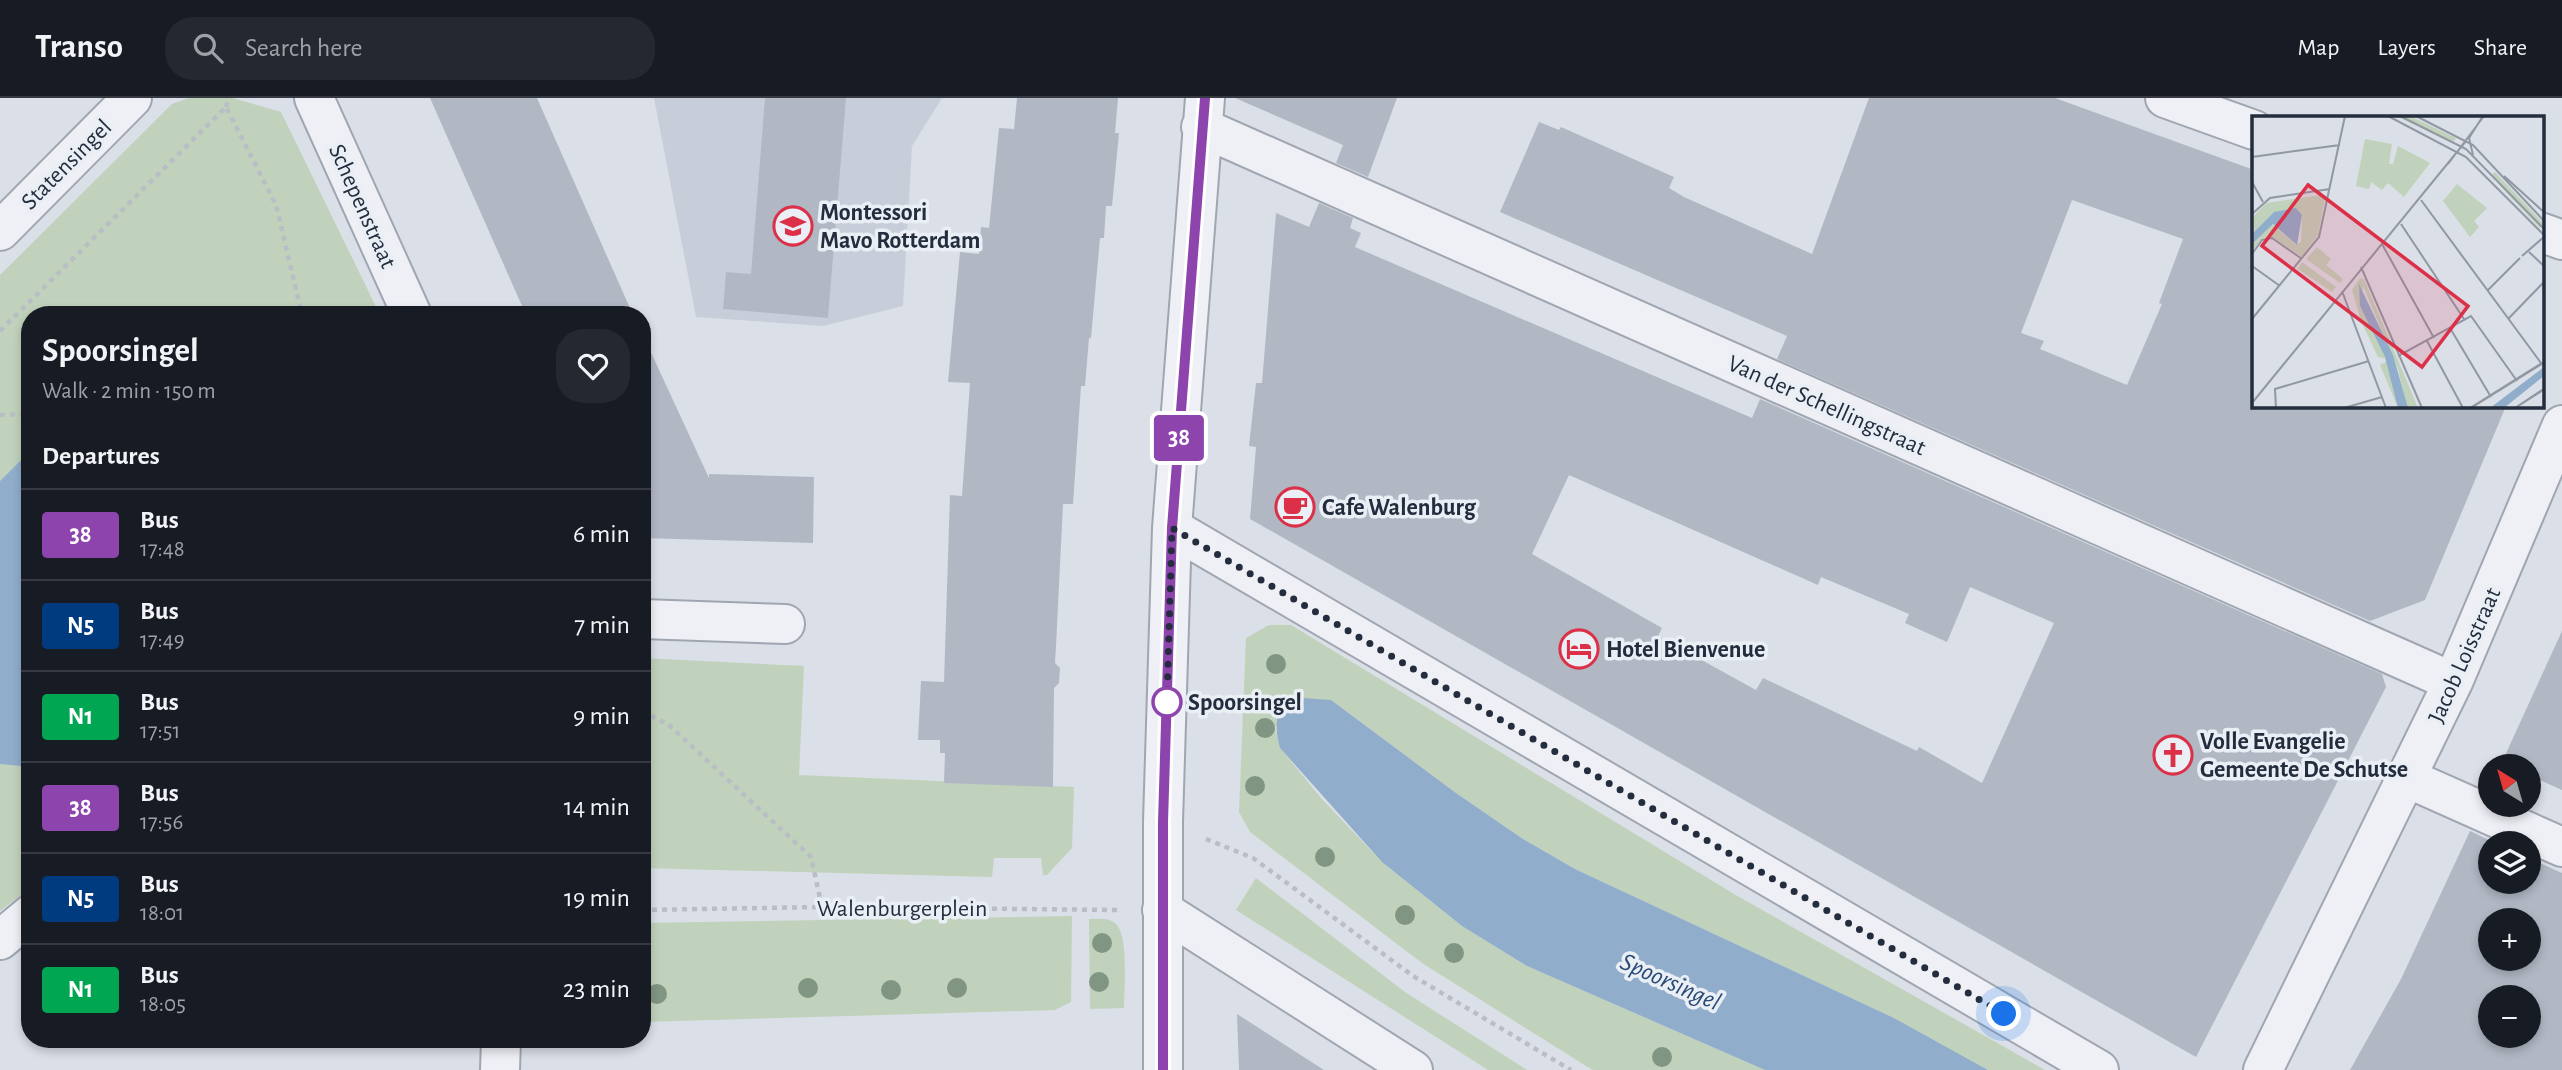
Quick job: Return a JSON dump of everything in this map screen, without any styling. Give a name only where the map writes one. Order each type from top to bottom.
[{"type":"street","name":"Statensingel","points":[[0,231],[132,98]]},
{"type":"street","name":"Schepenstraat","points":[[314,98],[408,306]]},
{"type":"street","points":[[2165,98],[2252,129]]},
{"type":"street","points":[[1163,1070],[1163,822],[1172,528],[1203,113]]},
{"type":"street","name":"Van der Schellingstraat","points":[[1203,113],[2453,682]]},
{"type":"street","points":[[2544,233],[2562,240]]},
{"type":"street","name":"Jacob Loisstraat","points":[[2263,1070],[2407,778],[2555,466],[2562,425]]},
{"type":"street","points":[[1172,528],[2099,1070]]},
{"type":"street","points":[[651,619],[785,624]]},
{"type":"street","points":[[2407,778],[2562,847]]},
{"type":"street","points":[[1162,910],[1413,1070]]},
{"type":"street","points":[[0,940],[21,922]]},
{"type":"street","points":[[500,1070],[501,1048]]},
{"type":"path","points":[[25,306],[226,107],[229,98]]},
{"type":"path","points":[[226,107],[276,205],[300,306]]},
{"type":"path","points":[[0,331],[21,310]]},
{"type":"path","points":[[0,415],[21,414]]},
{"type":"path","points":[[651,716],[669,725],[811,857],[822,907]]},
{"type":"path","points":[[1163,822],[1253,858],[1413,976],[1571,1070]]},
{"type":"path","name":"Walenburgerplein","points":[[651,910],[822,907],[1162,910]]},
{"type":"shaded area","name":"Montessori Mavo Rotterdam","points":[[654,98],[942,98],[912,146],[903,306],[823,326],[696,317]]},
{"type":"green space","points":[[189,98],[233,98],[281,112],[376,306],[21,306],[21,460],[0,481],[0,275],[172,104]]},
{"type":"green space","points":[[1269,625],[1291,625],[1734,894],[2045,1070],[1988,1070],[1894,1018],[1575,869],[1523,839],[1456,793],[1331,700],[1275,727],[1280,748],[1321,798],[1382,862],[1462,926],[1527,966],[1765,1070],[1593,1070],[1586,1066],[1422,963],[1250,832],[1239,812],[1246,638]]},
{"type":"green space","points":[[651,658],[804,666],[799,775],[1074,787],[1072,848],[1047,875],[1043,875],[1041,858],[994,858],[992,877],[651,868]]},
{"type":"green space","points":[[0,764],[21,766],[21,897],[0,911]]},
{"type":"green space","points":[[1256,878],[1405,992],[1527,1070],[1488,1070],[1236,910]]},
{"type":"green space","points":[[1072,916],[1071,1002],[1055,1010],[651,1022],[651,923]]},
{"type":"green space","points":[[1089,919],[1110,920],[1120,931],[1124,951],[1124,1008],[1090,1009]]},
{"type":"water","points":[[21,460],[21,766],[0,764],[0,481]]},
{"type":"water","points":[[1303,698],[1331,700],[1456,793],[1523,839],[1575,869],[1894,1018],[1988,1070],[1765,1070],[1527,966],[1462,926],[1382,862],[1280,748],[1278,716],[1287,705]]},
{"type":"building","points":[[430,98],[537,98],[629,306],[522,306]]},
{"type":"building","points":[[765,98],[846,98],[828,318],[723,309],[726,272],[751,274]]},
{"type":"building","points":[[1017,98],[1118,98],[1115,133],[1119,133],[1112,206],[1106,206],[1104,238],[1100,238],[1085,386],[1081,386],[1073,504],[1063,504],[1055,663],[1060,668],[1059,683],[1054,688],[1053,787],[944,783],[945,753],[940,753],[940,740],[918,740],[921,681],[944,682],[950,495],[962,496],[970,383],[948,382],[960,252],[979,254],[981,227],[989,228],[999,128],[1014,129]]},
{"type":"building","points":[[1235,98],[1397,98],[1368,177],[1336,163],[1343,145]]},
{"type":"building","points":[[1869,98],[2055,98],[2252,169],[2252,408],[2505,408],[2425,600],[2370,621],[1777,359],[1787,336],[1500,212],[1539,122],[1559,130],[1561,127],[1674,177],[1669,188],[1812,254]],"holes":[[[2072,200],[2183,239],[2159,303],[2162,304],[2127,385],[2040,349],[2044,341],[2021,333]]]},
{"type":"building","points":[[1319,203],[1353,218],[1350,228],[1361,233],[1355,247],[1752,418],[1760,399],[2382,674],[2386,687],[2196,1057],[1250,519],[1256,447],[1249,446],[1256,383],[1262,383],[1276,213],[1309,227]],"holes":[[[1569,475],[1818,585],[1821,577],[1909,614],[1905,623],[1947,642],[1970,587],[2054,623],[1982,783],[1919,747],[1917,751],[1763,678],[1756,690],[1658,636],[1662,628],[1532,554]]]},
{"type":"building","points":[[651,352],[709,478],[709,474],[814,477],[813,543],[651,538]]},
{"type":"building","points":[[2562,631],[2562,790],[2541,780],[2541,754],[2506,754]]},
{"type":"building","points":[[2470,831],[2478,835],[2478,894],[2541,894],[2541,863],[2562,873],[2562,1070],[2350,1070],[2401,979]]},
{"type":"building","points":[[1237,1014],[1324,1070],[1239,1070]]},
{"type":"bus line","name":"38","points":[[1163,1070],[1163,822],[1172,528],[1205,98]]},
{"type":"place","name":"Montessori Mavo Rotterdam","points":[[793,226]]},
{"type":"place","name":"Cafe Walenburg","points":[[1295,507]]},
{"type":"place","name":"Hotel Bienvenue","points":[[1579,649]]},
{"type":"place","name":"Spoorsingel","points":[[1167,702]]},
{"type":"place","name":"Volle Evangelie Gemeente De Schutse","points":[[2173,755]]},
{"type":"route","points":[[1167,702],[1172,528],[2004,1014]]}]
